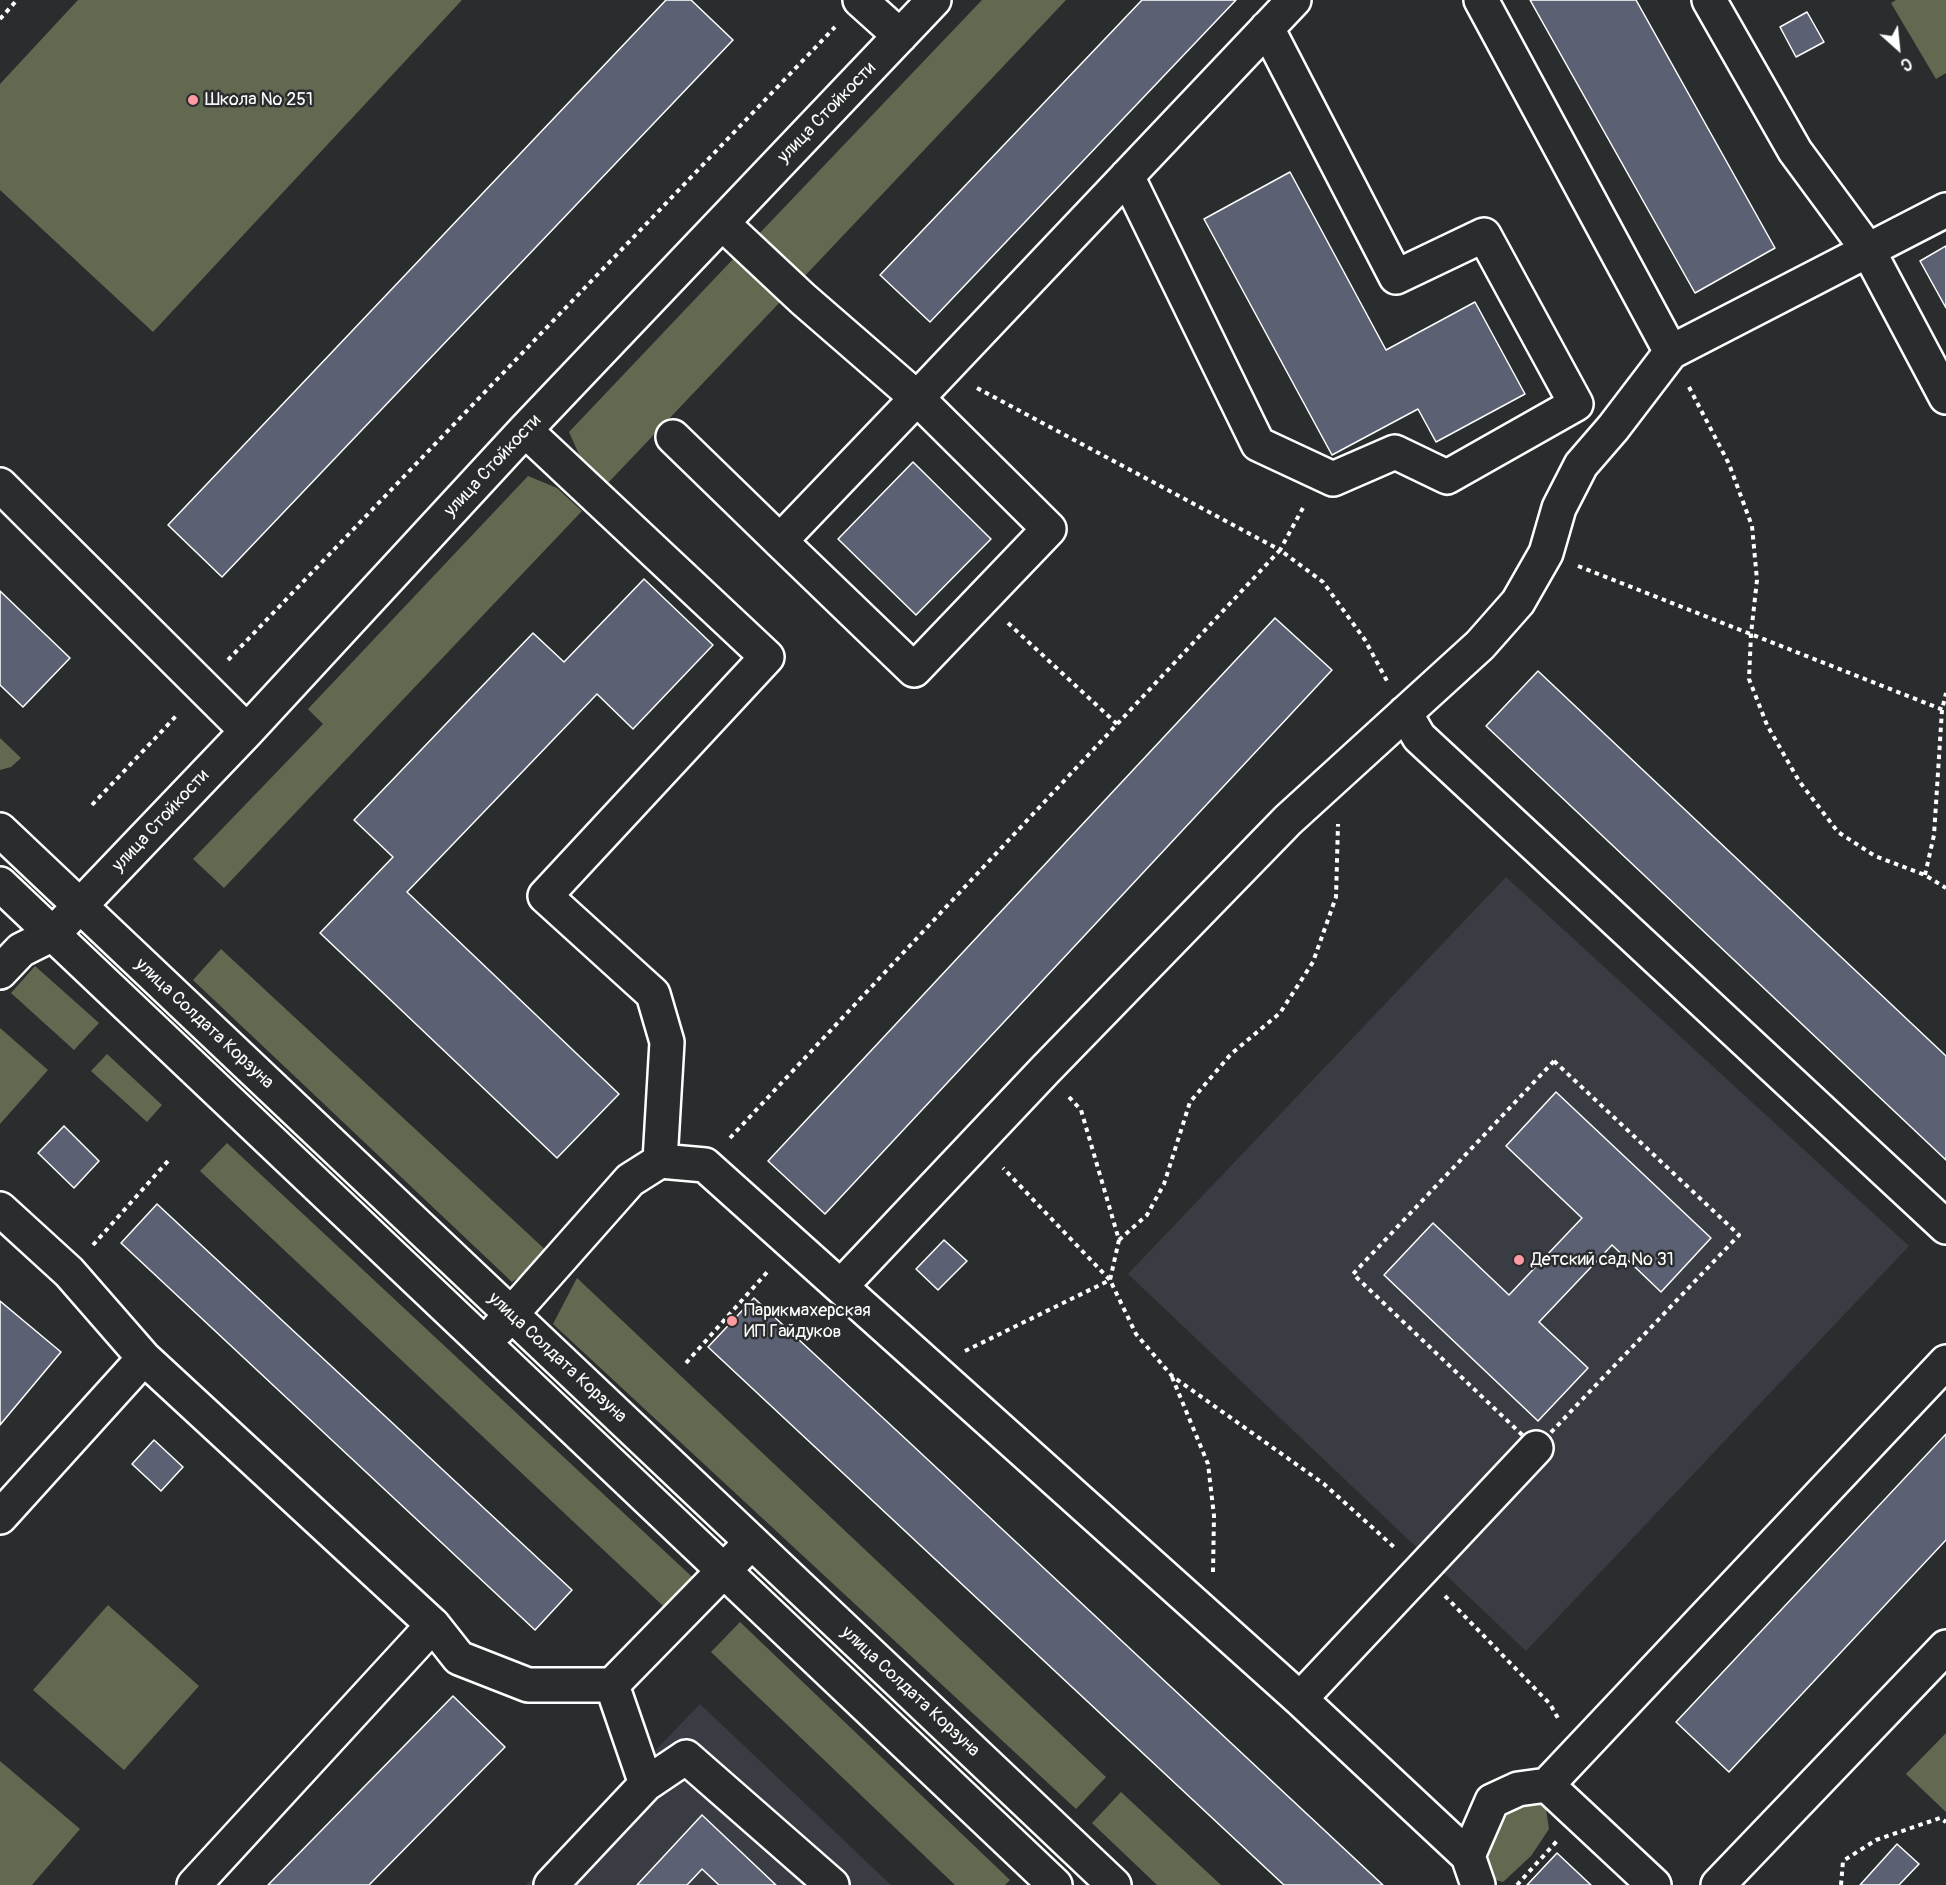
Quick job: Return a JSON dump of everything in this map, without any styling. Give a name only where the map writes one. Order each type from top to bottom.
[{"type":"street","points":[[860,0],[900,36]]},
{"type":"street","name":"улица Стойкости","points":[[0,972],[21,950],[53,934],[80,906],[247,731],[525,430],[934,0]]},
{"type":"street","points":[[780,541],[1294,0]]},
{"type":"street","points":[[1481,0],[1671,352]]},
{"type":"street","points":[[1709,0],[1795,151],[1868,250],[1946,397]]},
{"type":"street","points":[[1127,176],[1258,444],[1334,479],[1395,452],[1447,477],[1576,404],[1484,235],[1396,277],[1267,28]]},
{"type":"street","points":[[842,1286],[1045,1070],[1288,820],[1495,628],[1518,602],[1546,553],[1559,508],[1581,465],[1613,428],[1671,352],[1946,210]]},
{"type":"street","points":[[673,437],[914,670],[1049,529],[916,398],[803,299],[722,223]]},
{"type":"street","points":[[525,430],[767,657],[545,896],[653,994],[667,1042],[660,1161]]},
{"type":"street","points":[[0,485],[247,731]]},
{"type":"street","points":[[1405,713],[1419,737],[1946,1227]]},
{"type":"street","name":"улица Солдата Корзуна","points":[[0,830],[1114,1885]]},
{"type":"street","name":"улица Солдата Корзуна","points":[[0,884],[1055,1885]]},
{"type":"street","points":[[485,1343],[630,1180],[660,1161],[705,1165],[1300,1698],[1473,1870],[1492,1801],[1518,1789],[1547,1785],[1946,1362]]},
{"type":"street","points":[[0,1209],[69,1272],[144,1358],[433,1625],[459,1658],[528,1684],[612,1685],[752,1542]]},
{"type":"street","points":[[0,1517],[144,1358]]},
{"type":"street","points":[[1300,1698],[1536,1448]]},
{"type":"street","points":[[194,1885],[433,1625]]},
{"type":"street","points":[[1718,1885],[1946,1647]]},
{"type":"street","points":[[612,1685],[646,1784]]},
{"type":"street","points":[[551,1885],[646,1784],[686,1756],[832,1885]]},
{"type":"street","points":[[1547,1785],[1654,1885]]},
{"type":"path","points":[[0,19],[17,0]]},
{"type":"path","points":[[92,806],[860,0]]},
{"type":"path","points":[[1671,352],[1729,464],[1752,526],[1757,580],[1749,679],[1767,725],[1799,781],[1838,832],[1875,856],[1925,875],[1946,888]]},
{"type":"path","points":[[943,370],[1280,550],[1323,582],[1365,640],[1405,713]]},
{"type":"path","points":[[705,1165],[1280,550],[1322,473]]},
{"type":"path","points":[[1546,553],[1944,710]]},
{"type":"path","points":[[981,598],[1117,724]]},
{"type":"path","points":[[1925,875],[1934,835],[1946,693]]},
{"type":"path","points":[[1119,1240],[1147,1215],[1164,1184],[1190,1102],[1231,1054],[1280,1013],[1313,962],[1336,897],[1338,817]]},
{"type":"path","points":[[1554,1060],[1739,1234],[1536,1448],[1353,1274],[1554,1060]]},
{"type":"path","points":[[1045,1070],[1081,1110],[1119,1240],[1110,1280]]},
{"type":"path","points":[[978,1141],[1110,1280],[1136,1334],[1172,1376],[1324,1484],[1420,1571],[1550,1704],[1566,1730],[1573,1756]]},
{"type":"path","points":[[69,1272],[168,1161]]},
{"type":"path","points":[[686,1363],[793,1243]]},
{"type":"path","points":[[933,1368],[983,1341],[1110,1280]]},
{"type":"path","points":[[1172,1376],[1208,1464],[1214,1516],[1214,1567],[1209,1617]]},
{"type":"path","points":[[1517,1885],[1580,1816]]},
{"type":"path","points":[[1841,1885],[1843,1861],[1876,1840],[1940,1818],[1946,1822]]},
{"type":"shaded area","name":"Детский сад № 31","points":[[1506,877],[1909,1246],[1526,1651],[1128,1274]]},
{"type":"shaded area","points":[[700,1704],[891,1885],[526,1885]]},
{"type":"green space","name":"Школа № 251","points":[[78,0],[462,0],[153,332],[0,190],[0,84]]},
{"type":"green space","points":[[982,0],[1066,0],[801,280],[756,237]]},
{"type":"green space","points":[[1896,0],[1946,0],[1946,73],[1936,79],[1891,3]]},
{"type":"green space","points":[[735,257],[781,301],[607,484],[582,461],[569,432]]},
{"type":"green space","points":[[528,476],[557,488],[582,511],[224,888],[193,859],[323,724],[308,709]]},
{"type":"green space","points":[[0,738],[21,758],[11,767],[0,770]]},
{"type":"green space","points":[[221,949],[551,1255],[512,1282],[193,980]]},
{"type":"green space","points":[[35,966],[99,1023],[74,1050],[11,993]]},
{"type":"green space","points":[[0,1028],[48,1070],[0,1124]]},
{"type":"green space","points":[[107,1054],[162,1105],[147,1122],[91,1071]]},
{"type":"green space","points":[[227,1143],[704,1588],[677,1619],[200,1171]]},
{"type":"green space","points":[[577,1278],[1106,1777],[1076,1809],[553,1324]]},
{"type":"green space","points":[[108,1605],[199,1686],[124,1770],[33,1690]]},
{"type":"green space","points":[[740,1622],[1010,1880],[1005,1885],[955,1885],[711,1652]]},
{"type":"green space","points":[[1946,1733],[1946,1812],[1906,1774]]},
{"type":"green space","points":[[0,1761],[80,1829],[32,1885],[0,1885]]},
{"type":"green space","points":[[1121,1792],[1221,1885],[1157,1885],[1092,1823]]},
{"type":"green space","points":[[1529,1796],[1546,1809],[1549,1829],[1531,1856],[1503,1882],[1488,1878],[1480,1865],[1504,1800]]},
{"type":"building","points":[[666,0],[691,0],[733,40],[222,577],[168,525]]},
{"type":"building","points":[[1142,0],[1236,0],[930,322],[880,275]]},
{"type":"building","points":[[1530,0],[1636,0],[1775,248],[1695,293]]},
{"type":"building","points":[[1807,12],[1824,42],[1796,57],[1780,27]]},
{"type":"building","points":[[1290,172],[1386,350],[1475,302],[1525,394],[1436,442],[1418,409],[1332,455],[1204,219]]},
{"type":"building","points":[[1946,246],[1946,308],[1920,261]]},
{"type":"building","points":[[913,462],[991,539],[916,615],[838,539]]},
{"type":"building","points":[[644,579],[713,645],[633,729],[597,694],[407,892],[619,1094],[557,1158],[320,933],[393,857],[354,820],[533,633],[564,662]]},
{"type":"building","points":[[0,591],[70,658],[23,707],[0,685]]},
{"type":"building","points":[[1275,618],[1332,670],[825,1214],[768,1161]]},
{"type":"building","points":[[1538,671],[1946,1056],[1946,1160],[1486,726]]},
{"type":"building","points":[[1556,1092],[1711,1238],[1661,1292],[1612,1245],[1539,1322],[1588,1368],[1538,1421],[1384,1275],[1433,1223],[1509,1295],[1582,1218],[1506,1146]]},
{"type":"building","points":[[64,1126],[99,1161],[74,1188],[38,1153]]},
{"type":"building","points":[[157,1204],[572,1590],[535,1630],[121,1243]]},
{"type":"building","points":[[944,1240],[967,1261],[938,1290],[916,1269]]},
{"type":"building","points":[[754,1298],[1383,1885],[1284,1885],[708,1347]]},
{"type":"building","points":[[0,1301],[61,1352],[0,1425]]},
{"type":"building","points":[[1946,1434],[1946,1540],[1729,1772],[1676,1722]]},
{"type":"building","points":[[154,1440],[183,1467],[161,1491],[132,1464]]},
{"type":"building","points":[[453,1696],[505,1747],[369,1885],[268,1885]]},
{"type":"building","points":[[702,1815],[776,1885],[719,1885],[702,1869],[687,1885],[637,1885]]},
{"type":"building","points":[[1897,1844],[1919,1864],[1899,1885],[1860,1885]]},
{"type":"building","points":[[1557,1853],[1591,1885],[1527,1885]]},
{"type":"place","name":"Школа № 251","points":[[193,100]]},
{"type":"place","name":"Детский сад № 31","points":[[1519,1260]]},
{"type":"place","name":"Парикмахерская ИП Гайдуков","points":[[732,1321]]}]
